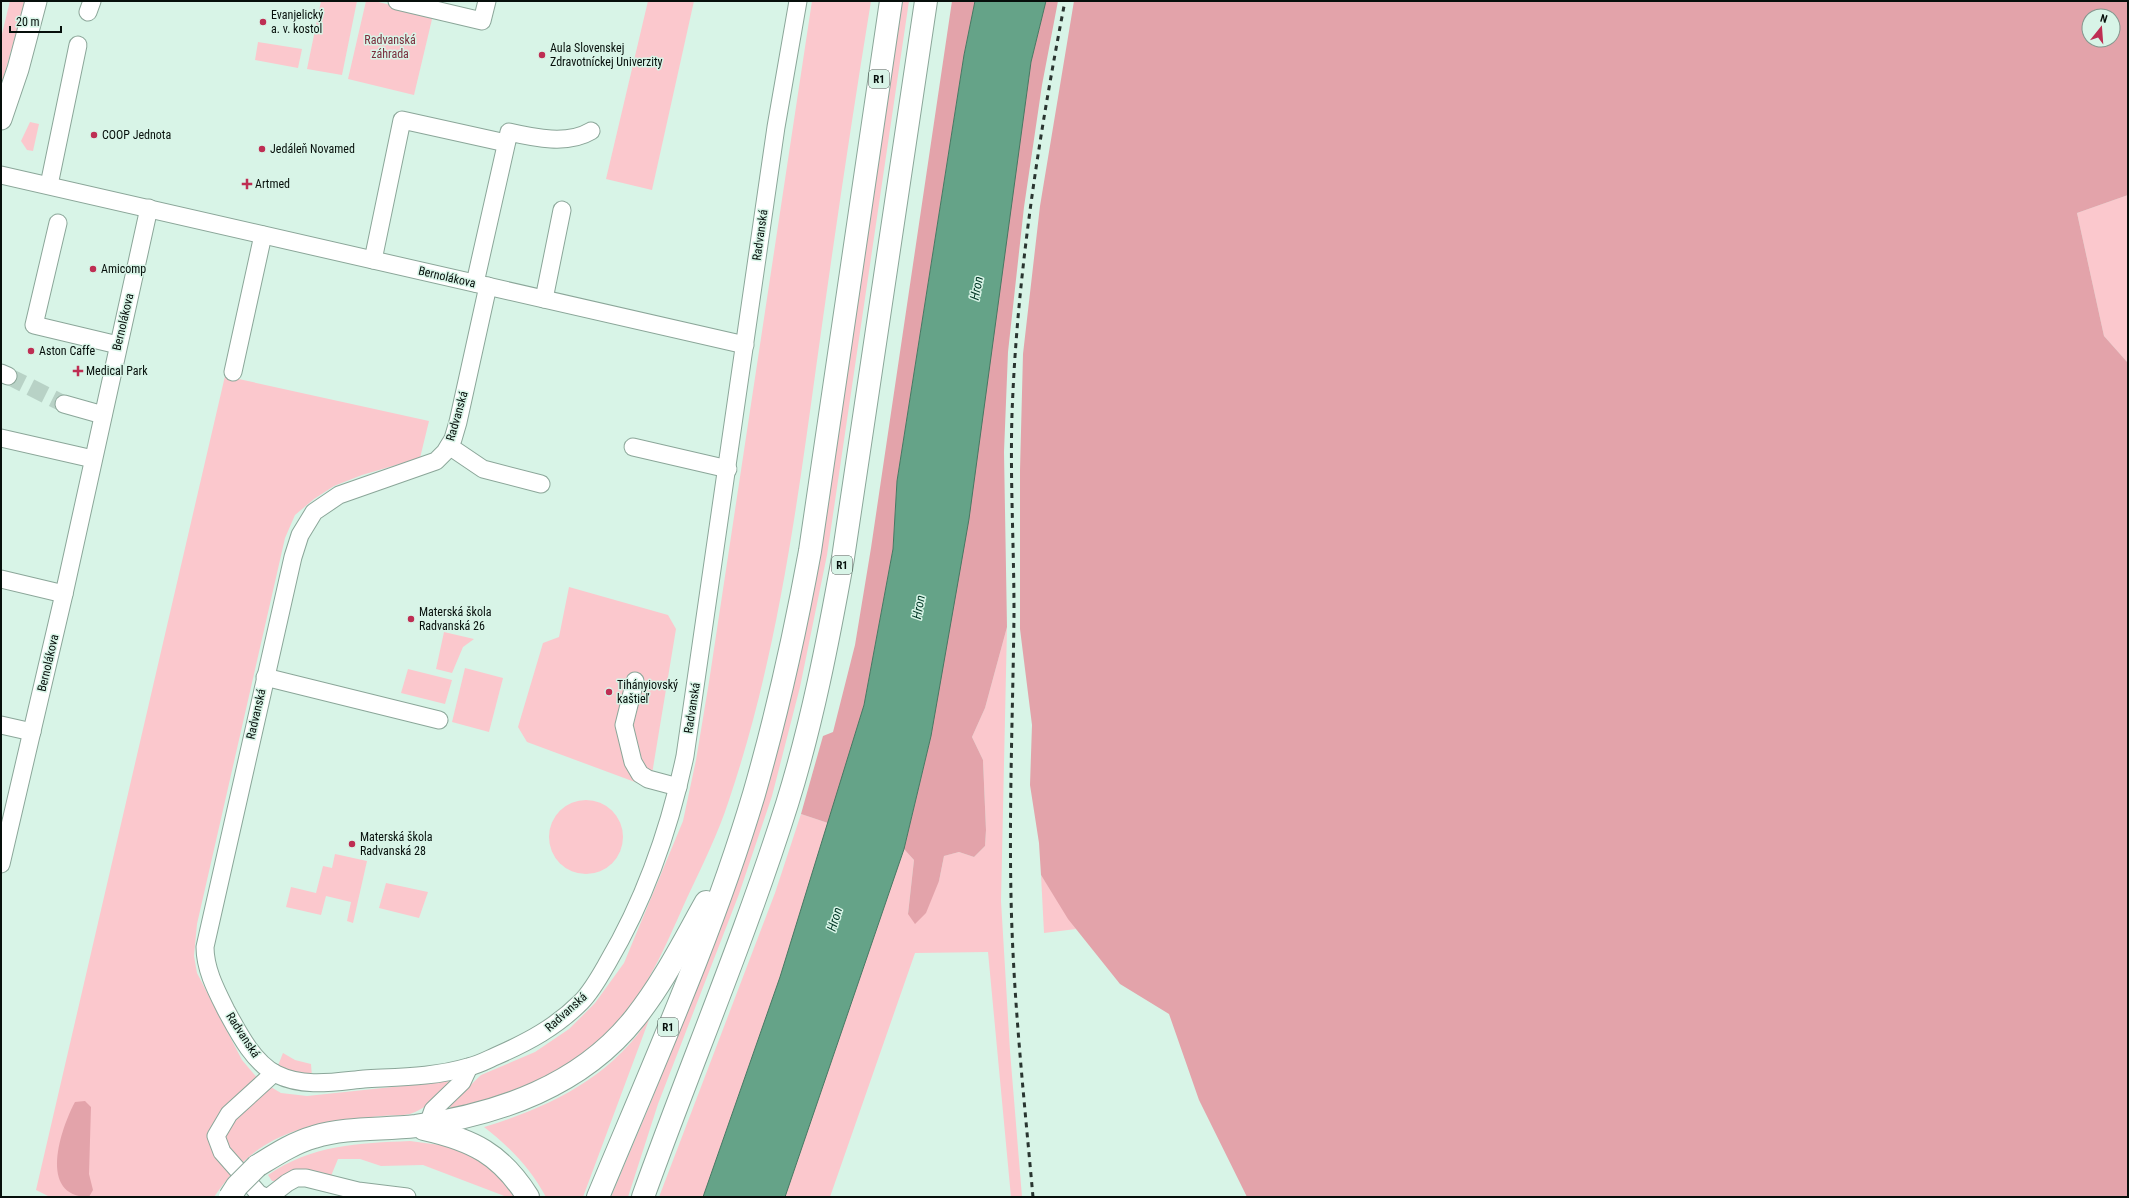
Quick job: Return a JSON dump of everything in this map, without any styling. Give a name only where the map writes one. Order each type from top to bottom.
[{"type":"highway","name":"R1","points":[[598,1197],[703,942],[734,855],[754,795],[794,639],[810,551],[891,1]]},
{"type":"highway","name":"R1","points":[[643,1197],[767,864],[787,804],[809,726],[827,646],[843,558],[926,1]]},
{"type":"highway","points":[[230,1197],[237,1186],[257,1166],[286,1148],[314,1137],[357,1130],[421,1125],[495,1110],[526,1098],[582,1069],[604,1050],[635,1018],[669,966],[734,855]]},
{"type":"highway","points":[[421,1125],[452,1135],[486,1150],[512,1174],[528,1197]]},
{"type":"main road","points":[[1,119],[18,69],[36,1]]},
{"type":"street","points":[[397,1],[482,21],[487,1]]},
{"type":"street","name":"Radvanská","points":[[506,143],[458,422],[449,446],[436,461],[427,466],[339,495],[314,512],[300,534],[292,557],[205,947],[205,959],[219,996],[240,1035],[259,1061],[274,1073],[288,1079],[319,1083],[410,1076],[469,1067],[536,1038],[560,1021],[582,1001],[599,979],[631,919],[668,826],[678,787],[702,646],[776,127],[798,1]]},
{"type":"street","points":[[48,185],[78,45]]},
{"type":"street","points":[[373,260],[402,120],[506,143],[509,132],[532,137],[574,139],[591,131]]},
{"type":"street","name":"Bernolákova","points":[[1,175],[745,345]]},
{"type":"street","name":"Bernolákova","points":[[1,864],[64,594],[102,415],[149,208]]},
{"type":"street","points":[[544,299],[562,210]]},
{"type":"street","points":[[58,223],[34,325],[118,345]]},
{"type":"street","points":[[232,372],[263,234]]},
{"type":"street","points":[[64,404],[102,415]]},
{"type":"street","points":[[1,438],[93,459]]},
{"type":"street","points":[[449,446],[483,468],[542,484]]},
{"type":"street","points":[[633,447],[728,469]]},
{"type":"street","points":[[1,579],[64,594]]},
{"type":"street","points":[[265,678],[439,720]]},
{"type":"street","points":[[635,681],[624,725],[633,762],[640,774],[648,779],[678,787]]},
{"type":"street","points":[[1,725],[32,732]]},
{"type":"street","points":[[421,1125],[433,1110],[462,1082],[469,1067]]},
{"type":"street","points":[[274,1073],[229,1114],[216,1136],[222,1152],[259,1194],[267,1197],[296,1178],[306,1178],[358,1191],[406,1197]]},
{"type":"green space","points":[[10,1],[25,1],[1,87],[1,38]]},
{"type":"green space","points":[[321,1],[357,1],[342,75],[307,69]]},
{"type":"green space","name":"Radvanská záhrada","points":[[366,1],[374,1],[433,15],[414,95],[348,79]]},
{"type":"green space","points":[[648,1],[694,1],[652,190],[606,179]]},
{"type":"green space","points":[[812,1],[871,1],[842,184],[801,477],[783,586],[760,694],[729,800],[710,850],[648,980],[628,1010],[616,1024],[585,1053],[562,1070],[537,1084],[497,1098],[452,1110],[450,1108],[451,1104],[481,1075],[535,1052],[569,1029],[595,1003],[624,963],[683,821],[696,760],[709,682]]},
{"type":"green space","points":[[901,1],[909,1],[827,555],[800,687],[772,796],[739,894],[658,1104],[628,1197],[611,1197],[693,996],[765,794],[794,685],[820,554]]},
{"type":"green space","points":[[258,42],[302,49],[298,68],[255,60]]},
{"type":"green space","points":[[30,122],[39,124],[33,151],[27,150],[21,141]]},
{"type":"green space","points":[[2128,195],[2128,363],[2104,336],[2077,213]]},
{"type":"green space","points":[[225,376],[429,421],[420,458],[362,475],[334,486],[314,499],[295,515],[285,538],[197,924],[194,956],[197,973],[242,1060],[259,1080],[281,1093],[307,1096],[449,1081],[432,1101],[421,1109],[410,1114],[329,1122],[284,1135],[260,1148],[250,1156],[231,1174],[214,1197],[50,1197],[36,1190]]},
{"type":"green space","points":[[569,587],[668,615],[676,629],[652,774],[643,785],[527,742],[518,727],[543,643],[559,637]]},
{"type":"green space","points":[[1007,627],[1001,901],[1010,1051],[1022,1197],[1011,1197],[988,952],[915,953],[830,1197],[785,1197],[904,849],[914,860],[908,914],[939,881],[944,856],[959,852],[974,857],[985,846],[986,830],[983,760],[972,737],[985,708]]},
{"type":"green space","points":[[444,632],[474,639],[463,647],[452,673],[436,669]]},
{"type":"green space","points":[[465,668],[503,678],[489,732],[452,722]]},
{"type":"green space","points":[[408,669],[452,680],[445,704],[401,693]]},
{"type":"green space","points":[[586,800],[607,806],[617,816],[623,837],[617,858],[607,868],[586,874],[565,868],[555,858],[549,837],[555,816],[565,806]]},
{"type":"green space","points":[[801,814],[828,823],[780,977],[703,1197],[659,1197],[775,893]]},
{"type":"green space","points":[[335,854],[367,861],[353,923],[347,921],[351,902],[326,896],[321,915],[286,907],[291,887],[316,893],[323,866],[332,868]]},
{"type":"green space","points":[[1041,875],[1076,929],[1044,933]]},
{"type":"green space","points":[[386,883],[428,892],[419,918],[379,908]]},
{"type":"green space","points":[[650,1017],[583,1197],[546,1197],[540,1186],[519,1159],[484,1127],[532,1110],[578,1087],[617,1057],[635,1038]]},
{"type":"green space","points":[[283,1053],[295,1060],[311,1064],[312,1077],[277,1068]]},
{"type":"green space","points":[[410,1141],[455,1147],[490,1166],[517,1197],[507,1197],[423,1165],[381,1166],[360,1159],[338,1159],[331,1176],[272,1181],[268,1175],[301,1157],[318,1152],[354,1145]]},
{"type":"shaded area","points":[[952,1],[975,1],[964,55],[897,481],[893,549],[864,705],[828,823],[801,814],[823,736],[833,732],[855,645],[871,548]]},
{"type":"shaded area","points":[[1046,1],[1058,1],[1042,85],[1024,207],[1008,352],[1004,452],[1007,627],[985,708],[972,737],[983,760],[986,830],[985,846],[974,857],[959,852],[944,856],[939,881],[926,913],[915,924],[908,914],[914,860],[904,849],[931,736],[1031,62]]},
{"type":"shaded area","points":[[1074,1],[2128,1],[2128,195],[2077,213],[2104,336],[2128,363],[2128,1197],[1247,1197],[1199,1100],[1169,1014],[1120,984],[1068,919],[1041,875],[1039,843],[1030,785],[1032,725],[1020,629],[1020,470],[1023,354],[1040,206]]},
{"type":"shaded area","points":[[85,1101],[91,1107],[89,1174],[93,1190],[89,1197],[73,1194],[63,1186],[58,1174],[57,1159],[64,1128],[69,1114],[75,1102]]},
{"type":"water","name":"Hron","points":[[975,1],[1046,1],[1031,62],[969,519],[931,736],[904,849],[785,1197],[703,1197],[780,977],[864,705],[893,549],[897,481],[964,55]]},
{"type":"tunnel","points":[[8,376],[64,404]]},
{"type":"railway","points":[[1033,1197],[1016,1009],[1012,934],[1011,790],[1014,613],[1011,464],[1012,414],[1024,258],[1046,103],[1065,1]]},
{"type":"place","name":"Evanjelický a. v. kostol","points":[[263,22]]},
{"type":"place","name":"Aula Slovenskej Zdravotníckej Univerzity","points":[[542,55]]},
{"type":"place","name":"COOP Jednota","points":[[94,135]]},
{"type":"place","name":"Jedáleň Novamed","points":[[262,149]]},
{"type":"place","name":"Artmed","points":[[247,184]]},
{"type":"place","name":"Amicomp","points":[[93,269]]},
{"type":"place","name":"Aston Caffe","points":[[31,351]]},
{"type":"place","name":"Medical Park","points":[[78,371]]},
{"type":"place","name":"Materská škola Radvanská 26","points":[[411,619]]},
{"type":"place","name":"Tihányiovský kaštieľ","points":[[609,692]]},
{"type":"place","name":"Materská škola Radvanská 28","points":[[352,844]]}]
